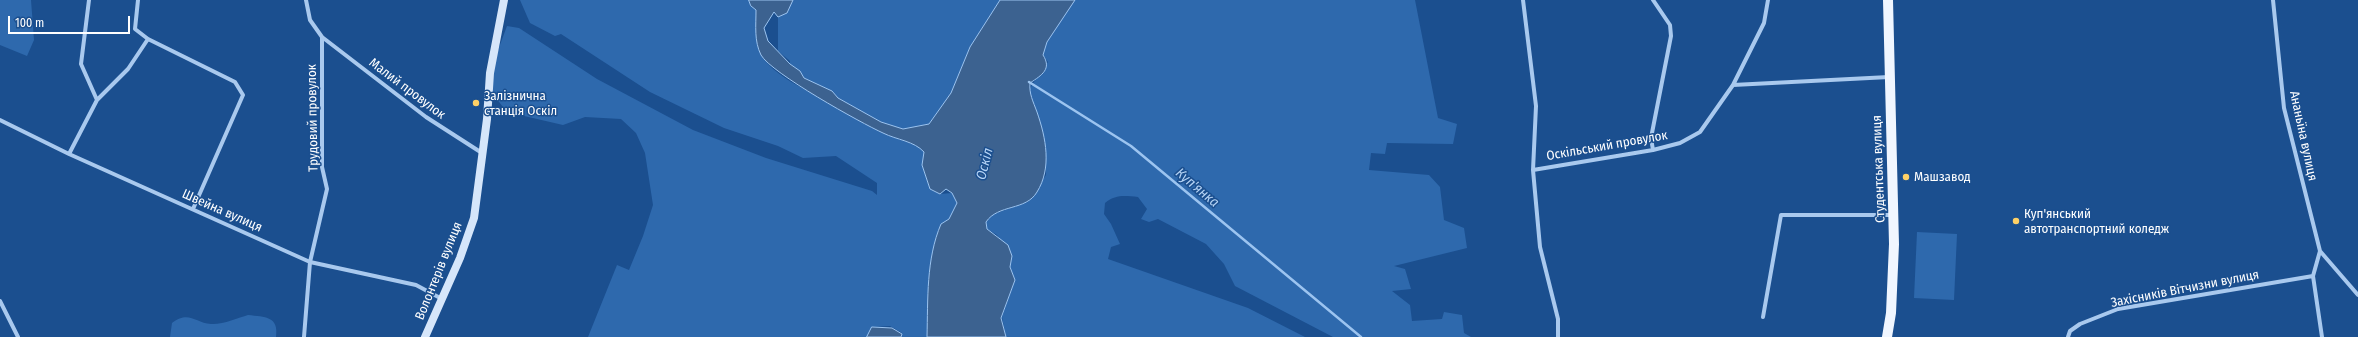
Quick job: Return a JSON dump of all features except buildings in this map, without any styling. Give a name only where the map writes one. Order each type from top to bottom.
[{"type":"main road","name":"Студентська вулиця","points":[[1887,337],[1892,313],[1893,215],[1888,0]]},
{"type":"street","points":[[89,0],[81,64],[98,100]]},
{"type":"street","points":[[138,0],[135,29],[148,39],[235,82],[243,95],[193,209]]},
{"type":"street","points":[[306,0],[310,20],[322,38]]},
{"type":"street","name":"Волонтерів вулиця","points":[[425,337],[442,299],[474,218],[483,154],[490,73],[504,0]]},
{"type":"street","points":[[1523,0],[1536,106],[1533,170],[1540,247],[1558,319],[1558,337]]},
{"type":"street","points":[[1653,0],[1670,25],[1671,36],[1651,138],[1653,150]]},
{"type":"street","name":"Оскільський провулок","points":[[1533,170],[1653,150],[1680,143],[1700,132],[1733,86],[1764,23],[1768,0]]},
{"type":"street","name":"Ананьїна вулиця","points":[[2273,0],[2284,108],[2320,252],[2358,295]]},
{"type":"street","name":"Малий провулок","points":[[322,38],[426,117],[483,154]]},
{"type":"street","name":"Трудовий провулок","points":[[304,337],[310,262],[327,190],[322,167],[322,38]]},
{"type":"street","points":[[69,154],[98,100],[128,69],[148,39]]},
{"type":"street","points":[[1733,86],[1890,77]]},
{"type":"street","name":"Швейна вулиця","points":[[0,120],[69,154],[310,262],[416,285],[442,299]]},
{"type":"street","points":[[1763,317],[1781,215],[1893,215]]},
{"type":"street","points":[[2320,252],[2313,276],[2322,337]]},
{"type":"street","name":"Захісників Вітчизни вулиця","points":[[2068,337],[2070,331],[2080,324],[2118,309],[2313,276]]},
{"type":"street","points":[[0,301],[18,337]]},
{"type":"shaded area","points":[[0,0],[31,0],[34,40],[27,56],[0,45]]},
{"type":"shaded area","points":[[520,0],[749,0],[751,6],[758,12],[756,34],[759,51],[775,70],[791,82],[868,126],[913,144],[928,124],[903,129],[881,122],[838,98],[832,91],[804,78],[800,71],[790,64],[790,61],[778,51],[778,17],[788,11],[792,0],[1000,0],[970,47],[951,93],[929,124],[922,165],[930,189],[940,194],[952,193],[957,203],[949,220],[941,224],[936,237],[930,265],[927,337],[901,337],[902,333],[890,326],[872,327],[867,337],[588,337],[617,265],[629,270],[643,236],[653,205],[645,153],[636,133],[621,119],[585,117],[563,125],[507,112],[488,88],[494,61],[507,26],[519,28],[597,79],[693,130],[766,158],[872,191],[877,195],[877,183],[836,156],[803,158],[778,146],[724,128],[650,92],[561,34],[555,36],[530,23]]},
{"type":"shaded area","points":[[1074,0],[1415,0],[1438,118],[1457,124],[1453,144],[1387,143],[1385,154],[1371,153],[1369,170],[1429,175],[1440,187],[1444,220],[1464,228],[1467,248],[1394,266],[1405,269],[1411,289],[1392,291],[1410,305],[1412,321],[1442,319],[1444,312],[1462,315],[1464,333],[1471,337],[1333,337],[1235,286],[1224,264],[1206,244],[1158,219],[1149,222],[1141,219],[1147,209],[1138,197],[1125,196],[1113,198],[1105,203],[1104,214],[1111,224],[1120,244],[1111,247],[1108,259],[1248,308],[1305,337],[1006,337],[1002,317],[1015,280],[1010,267],[1012,256],[997,235],[987,229],[986,222],[991,215],[1028,202],[1046,175],[1046,150],[1038,115],[1028,93],[1048,62],[1043,55],[1047,42]]},
{"type":"shaded area","points":[[1917,232],[1957,234],[1954,300],[1914,298]]},
{"type":"shaded area","points":[[248,315],[265,317],[273,321],[276,330],[276,337],[170,337],[172,323],[178,319],[188,317],[205,323],[215,324]]},
{"type":"water","name":"Оскіл","points":[[749,0],[793,0],[787,13],[778,17],[774,12],[764,28],[768,41],[790,64],[800,71],[804,78],[832,91],[838,98],[881,122],[903,129],[929,124],[951,93],[970,47],[1000,0],[1075,0],[1047,42],[1043,55],[1046,60],[1046,68],[1042,74],[1030,83],[1031,94],[1045,142],[1046,163],[1042,183],[1032,198],[1019,205],[997,212],[986,222],[987,229],[1008,245],[1012,256],[1010,267],[1015,280],[1001,318],[1006,337],[927,337],[930,265],[936,237],[941,224],[949,219],[957,203],[952,193],[946,189],[940,194],[930,189],[922,165],[924,152],[920,148],[883,133],[837,109],[798,85],[768,63],[761,55],[757,44],[756,10],[751,6]]},
{"type":"water","points":[[872,327],[892,328],[902,334],[901,337],[867,337]]},
{"type":"waterway","name":"Куп'янка","points":[[1029,82],[1131,146],[1361,337]]},
{"type":"place","name":"Залізнична станція Оскіл","points":[[476,103]]},
{"type":"place","name":"Машзавод","points":[[1906,177]]},
{"type":"place","name":"Куп'янський автотранспортний коледж","points":[[2016,221]]}]
